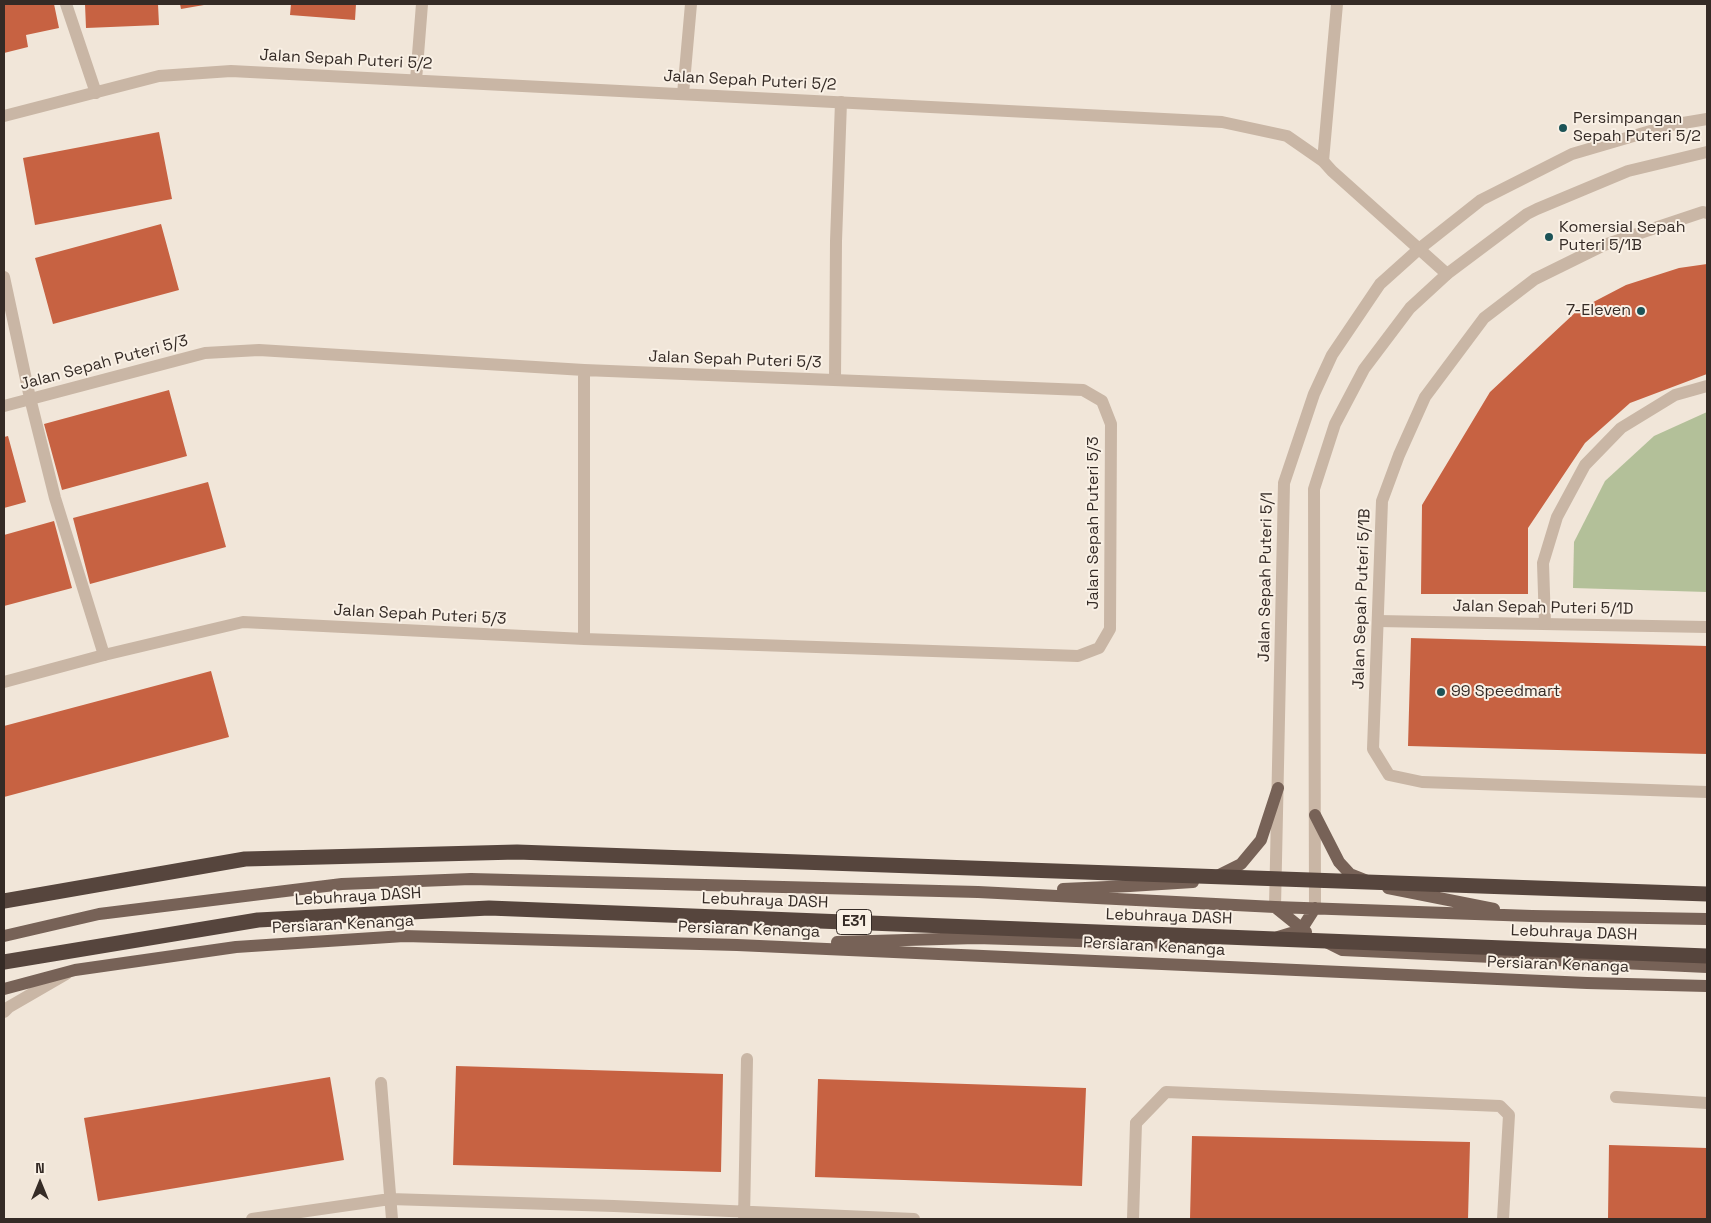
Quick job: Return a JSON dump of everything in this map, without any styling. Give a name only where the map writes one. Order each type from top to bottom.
[{"type":"highway","points":[[4,901],[246,859],[518,852],[1707,894]]},
{"type":"highway","name":"Lebuhraya DASH","points":[[4,962],[258,920],[489,908],[1707,956]]},
{"type":"main road","points":[[978,892],[1130,886],[1208,880],[1241,864],[1262,840],[1278,788]]},
{"type":"main road","points":[[1316,815],[1339,862],[1350,874],[1377,885],[1532,916]]},
{"type":"main road","points":[[4,936],[100,914],[342,884],[471,879],[978,892],[1275,907],[1532,916],[1707,919]]},
{"type":"main road","points":[[1275,907],[1301,930],[1342,950],[1707,967]]},
{"type":"main road","points":[[737,945],[976,938],[1234,944],[1269,940],[1301,930],[1316,908]]},
{"type":"main road","name":"Persiaran Kenanga","points":[[4,989],[75,970],[236,947],[404,936],[737,945],[1707,986]]},
{"type":"street","points":[[66,4],[96,93]]},
{"type":"street","points":[[416,80],[422,4]]},
{"type":"street","points":[[683,94],[691,4]]},
{"type":"street","points":[[1323,161],[1337,4]]},
{"type":"street","name":"Jalan Sepah Puteri 5/2","points":[[4,116],[159,76],[231,71],[1222,122],[1287,136],[1323,161],[1447,274]]},
{"type":"street","points":[[835,380],[840,102]]},
{"type":"street","name":"Jalan Sepah Puteri 5/1","points":[[1275,907],[1284,483],[1314,394],[1332,355],[1380,284],[1419,249],[1481,200],[1572,154],[1671,125],[1707,119]]},
{"type":"street","points":[[1316,908],[1314,489],[1335,424],[1364,369],[1410,308],[1447,274],[1527,214],[1628,171],[1707,152]]},
{"type":"street","name":"Jalan Sepah Puteri 5/1B","points":[[1707,213],[1703,212],[1604,245],[1535,279],[1484,318],[1426,397],[1399,454],[1382,502],[1373,749],[1389,774],[1422,782],[1707,792]]},
{"type":"street","points":[[4,278],[30,398],[55,498],[104,655]]},
{"type":"street","name":"Jalan Sepah Puteri 5/3","points":[[4,406],[205,353],[268,351],[584,370],[1083,390],[1102,401],[1111,424],[1110,629],[1099,648],[1078,656],[584,640],[243,622],[104,655],[4,682]]},
{"type":"street","points":[[584,370],[584,640]]},
{"type":"street","points":[[1545,624],[1543,564],[1557,518],[1584,465],[1621,428],[1675,396],[1707,386]]},
{"type":"street","name":"Jalan Sepah Puteri 5/1D","points":[[1378,621],[1707,627]]},
{"type":"street","points":[[4,1012],[9,1007],[75,970]]},
{"type":"street","points":[[744,1216],[747,1059]]},
{"type":"street","points":[[381,1083],[392,1219]]},
{"type":"street","points":[[1133,1219],[1136,1122],[1166,1092],[1500,1106],[1509,1115],[1503,1219]]},
{"type":"street","points":[[1616,1097],[1707,1103]]},
{"type":"street","points":[[252,1219],[390,1199],[744,1216],[914,1219]]},
{"type":"green space","points":[[1707,412],[1707,592],[1573,588],[1574,542],[1605,481],[1654,436]]},
{"type":"building","points":[[4,4],[54,4],[59,28],[26,35],[28,47],[4,53]]},
{"type":"building","points":[[85,4],[158,4],[159,25],[86,28]]},
{"type":"building","points":[[180,4],[204,4],[204,5],[181,9]]},
{"type":"building","points":[[291,4],[356,4],[355,20],[290,15]]},
{"type":"building","points":[[159,132],[172,199],[35,225],[23,158]]},
{"type":"building","points":[[161,224],[179,290],[53,324],[35,258]]},
{"type":"building","points":[[1707,264],[1707,374],[1630,403],[1585,443],[1528,528],[1528,594],[1421,594],[1422,505],[1490,392],[1578,310],[1626,285],[1679,268]]},
{"type":"building","points":[[169,390],[187,456],[62,490],[44,424]]},
{"type":"building","points":[[8,436],[26,502],[4,508],[4,437]]},
{"type":"building","points":[[208,482],[226,547],[90,584],[73,518]]},
{"type":"building","points":[[54,521],[72,588],[4,606],[4,535]]},
{"type":"building","points":[[1411,638],[1707,646],[1707,754],[1408,746]]},
{"type":"building","points":[[211,671],[229,737],[4,797],[4,726]]},
{"type":"building","points":[[456,1066],[723,1074],[721,1172],[453,1165]]},
{"type":"building","points":[[330,1077],[344,1160],[98,1201],[84,1118]]},
{"type":"building","points":[[818,1079],[1086,1088],[1082,1186],[815,1177]]},
{"type":"building","points":[[1192,1136],[1470,1142],[1468,1219],[1190,1219]]},
{"type":"building","points":[[1609,1145],[1707,1148],[1707,1219],[1608,1219]]},
{"type":"place","name":"Persimpangan Sepah Puteri 5/2","points":[[1563,128]]},
{"type":"place","name":"Komersial Sepah Puteri 5/1B","points":[[1549,237]]},
{"type":"place","name":"7-Eleven","points":[[1641,311]]},
{"type":"place","name":"99 Speedmart","points":[[1441,692]]}]
